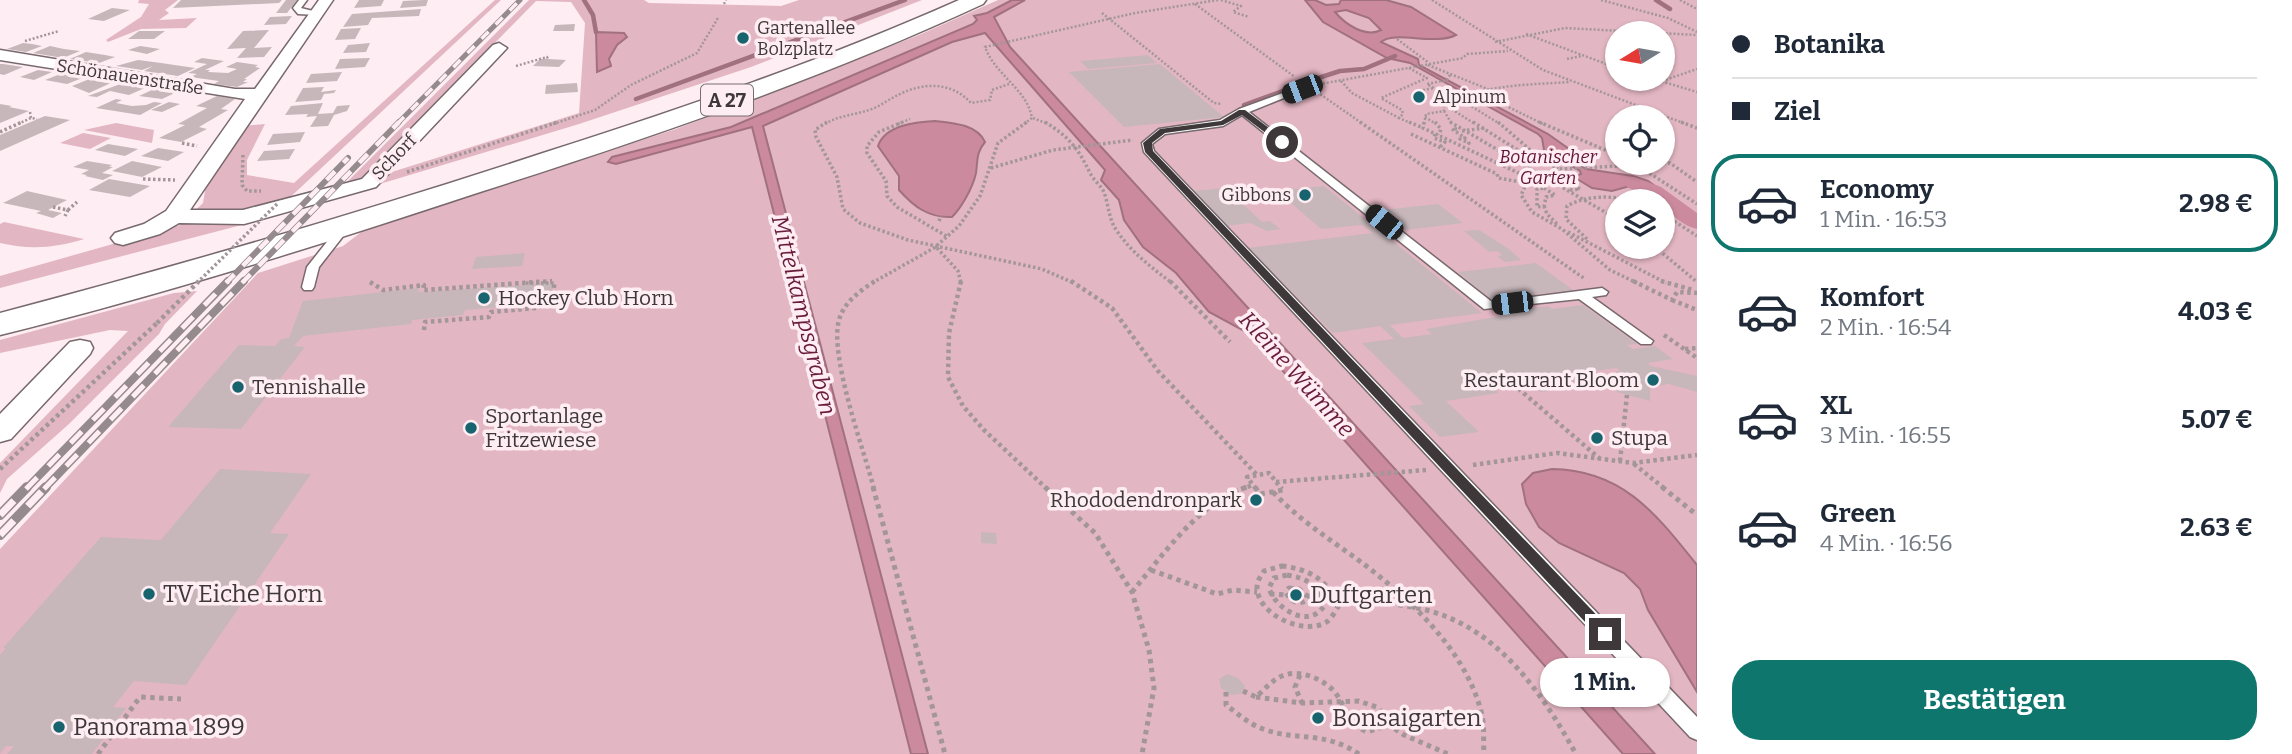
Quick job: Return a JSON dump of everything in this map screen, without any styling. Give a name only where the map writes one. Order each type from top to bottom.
[{"type":"highway","name":"A 27","points":[[0,304],[478,167],[779,66],[945,0]]},
{"type":"highway","name":"A 27","points":[[0,324],[483,183],[736,97],[876,43],[976,0]]},
{"type":"street","name":"Schorf","points":[[123,237],[152,229],[174,216],[322,6]]},
{"type":"street","name":"Schorf","points":[[174,216],[244,217],[369,183],[499,48]]},
{"type":"street","name":"Schönauenstraße","points":[[7,50],[235,94],[260,94]]},
{"type":"street","points":[[0,432],[80,348]]},
{"type":"lane","points":[[303,0],[297,8],[301,12],[322,6]]},
{"type":"lane","points":[[1305,88],[1242,111],[1223,123],[1162,131],[1147,143],[1149,152],[1697,731]]},
{"type":"lane","points":[[1242,111],[1489,306],[1602,292]]},
{"type":"lane","points":[[307,287],[313,267],[345,225]]},
{"type":"lane","points":[[1581,295],[1646,341]]},
{"type":"path","points":[[1032,118],[1028,103],[1009,84],[987,55],[985,47],[1109,19],[1219,0],[1241,6],[1233,12],[1249,17]]},
{"type":"path","points":[[1432,0],[1543,70],[1697,128]]},
{"type":"path","points":[[1601,0],[1668,18],[1697,33]]},
{"type":"path","points":[[1679,0],[1697,9]]},
{"type":"path","points":[[1194,4],[1305,88],[1602,292]]},
{"type":"path","points":[[1102,13],[1214,103],[1242,111]]},
{"type":"path","points":[[369,183],[595,110],[631,85],[676,65],[697,52],[718,18]]},
{"type":"path","points":[[1495,42],[1565,28],[1697,33]]},
{"type":"path","points":[[7,50],[59,31]]},
{"type":"path","points":[[1525,34],[1605,64]]},
{"type":"path","points":[[1397,40],[1404,42],[1404,46],[1428,64],[1450,75],[1472,79],[1491,90]]},
{"type":"path","points":[[1305,88],[1463,58],[1466,54],[1509,51]]},
{"type":"path","points":[[1567,59],[1582,56]]},
{"type":"path","points":[[516,66],[547,57],[548,59]]},
{"type":"path","points":[[1399,118],[1403,114],[1402,110],[1381,98],[1398,93],[1404,87],[1427,78],[1408,68]]},
{"type":"path","points":[[1675,76],[1697,69]]},
{"type":"path","points":[[1450,75],[1447,80],[1427,84],[1497,121],[1536,155],[1559,169]]},
{"type":"path","points":[[1341,81],[1352,93],[1399,118],[1530,178]]},
{"type":"path","points":[[1444,105],[1472,93],[1574,82]]},
{"type":"path","points":[[1009,84],[992,90],[990,100],[979,103],[971,103],[961,92],[943,85],[919,87],[899,94],[873,109],[835,118],[815,130],[817,144],[838,181],[843,210],[852,220],[888,234],[1042,270],[1082,286],[1107,303],[1124,322],[1157,370],[1257,475]]},
{"type":"path","points":[[1675,85],[1697,92]]},
{"type":"path","points":[[1423,90],[1435,88]]},
{"type":"path","points":[[1479,92],[1543,124],[1605,150]]},
{"type":"path","points":[[1444,105],[1447,120],[1459,130],[1605,212]]},
{"type":"path","points":[[1444,105],[1486,128],[1516,149],[1536,155]]},
{"type":"path","points":[[30,111],[30,121]]},
{"type":"path","points":[[1423,128],[1426,114],[1444,111]]},
{"type":"path","points":[[1425,117],[1432,119],[1441,130],[1434,138],[1446,142],[1440,147]]},
{"type":"path","points":[[1032,118],[1058,128],[1078,146],[1090,173],[1105,193],[1108,213],[1117,231],[1145,262],[1172,282],[1230,342]]},
{"type":"path","points":[[945,754],[846,385],[836,327],[843,311],[860,293],[905,263],[936,247],[970,215],[982,195],[996,145],[1003,136],[1032,118]]},
{"type":"path","points":[[6,133],[0,132],[37,119]]},
{"type":"path","points":[[909,119],[879,132],[867,146],[867,153],[886,181],[887,197],[897,207],[948,237]]},
{"type":"path","points":[[12,127],[17,128]]},
{"type":"path","points":[[1465,146],[1469,144],[1460,139],[1465,138],[1452,129],[1486,128]]},
{"type":"path","points":[[1411,134],[1479,170],[1497,174],[1497,178],[1526,183]]},
{"type":"path","points":[[990,168],[1037,153],[1142,137],[1151,139]]},
{"type":"path","points":[[245,146],[242,185],[247,191],[272,192]]},
{"type":"path","points":[[1605,166],[1559,169],[1530,178],[1521,195],[1532,212],[1562,229],[1662,282],[1697,292]]},
{"type":"path","points":[[1675,167],[1697,182]]},
{"type":"path","points":[[1652,175],[1697,204]]},
{"type":"path","points":[[142,179],[197,183]]},
{"type":"path","points":[[1554,182],[1564,180],[1580,189],[1569,190]]},
{"type":"path","points":[[1544,206],[1537,207],[1537,189],[1544,188],[1555,195],[1546,197],[1544,206],[1547,214],[1610,270],[1697,310]]},
{"type":"path","points":[[0,470],[157,323],[277,204],[280,195]]},
{"type":"path","points":[[1590,242],[1566,219],[1564,212],[1573,202],[1605,198]]},
{"type":"path","points":[[65,215],[77,202]]},
{"type":"path","points":[[53,207],[68,210]]},
{"type":"path","points":[[1675,222],[1697,236]]},
{"type":"path","points":[[936,247],[958,271],[962,285],[949,333],[948,377],[963,406],[984,430],[1095,533],[1132,592],[1149,650],[1154,688],[1142,754]]},
{"type":"path","points":[[1669,259],[1697,282]]},
{"type":"path","points":[[370,282],[383,290],[424,285],[423,290],[555,281],[551,303],[535,308],[491,312],[489,317],[425,322],[424,330]]},
{"type":"path","points":[[1672,300],[1676,292],[1697,292]]},
{"type":"path","points":[[1654,328],[1697,358]]},
{"type":"path","points":[[1684,349],[1697,348]]},
{"type":"path","points":[[1513,384],[1600,458]]},
{"type":"path","points":[[1620,461],[1627,395]]},
{"type":"path","points":[[1276,482],[1449,468],[1558,453],[1633,463],[1697,455]]},
{"type":"path","points":[[1633,463],[1697,515]]},
{"type":"path","points":[[1269,473],[1283,490],[1260,494],[1247,477],[1257,475],[1269,473]]},
{"type":"path","points":[[1132,592],[1170,546],[1210,509],[1241,487],[1254,485]]},
{"type":"path","points":[[1273,492],[1304,522],[1363,563],[1418,609],[1455,658],[1470,686],[1481,711],[1484,754]]},
{"type":"path","points":[[1273,567],[1294,567],[1320,578],[1336,597],[1338,607],[1335,616],[1327,623],[1302,626],[1278,617],[1261,601],[1257,592],[1259,576],[1273,567]]},
{"type":"path","points":[[1294,567],[1295,576]]},
{"type":"path","points":[[1151,570],[1217,594],[1233,590],[1257,592]]},
{"type":"path","points":[[1295,576],[1312,583],[1324,596],[1325,604],[1317,614],[1299,616],[1284,610],[1269,594],[1274,578],[1295,576]]},
{"type":"path","points":[[1286,595],[1286,590],[1292,587],[1307,596],[1324,596]]},
{"type":"path","points":[[1269,594],[1286,595],[1294,602],[1302,604],[1307,596]]},
{"type":"path","points":[[1336,597],[1418,609],[1456,621],[1507,659],[1548,705],[1576,754]]},
{"type":"path","points":[[1299,616],[1302,626]]},
{"type":"path","points":[[1256,697],[1284,675],[1300,675],[1321,682],[1337,694],[1354,727],[1367,732],[1389,725]]},
{"type":"path","points":[[1300,675],[1295,687],[1302,703]]},
{"type":"path","points":[[1243,691],[1256,697],[1302,703],[1314,701],[1340,704],[1359,701],[1379,708],[1389,725],[1404,734],[1448,754]]},
{"type":"path","points":[[1226,692],[1226,705],[1250,723],[1269,731],[1323,735],[1359,754]]},
{"type":"path","points":[[98,754],[140,697],[181,699]]},
{"type":"green space","points":[[139,0],[178,0],[165,10],[169,13],[159,20],[197,18],[186,28],[141,29],[108,42],[106,40],[141,17],[149,4],[138,3]]},
{"type":"green space","points":[[495,0],[501,0],[268,218],[0,288],[0,276],[180,225],[203,203],[207,180],[243,126],[265,124],[247,160],[247,175],[294,183]]},
{"type":"green space","points":[[529,0],[644,0],[649,3],[781,6],[799,0],[922,0],[751,67],[579,124],[330,199]],"holes":[[[536,1],[571,2],[585,23],[579,113],[357,183]]]},
{"type":"green space","name":"Rhododendronpark","points":[[998,0],[1697,0],[1697,754],[0,754],[0,549],[258,273],[343,246],[364,230],[676,129],[919,35]]},
{"type":"green space","points":[[116,123],[154,130],[152,143],[84,130]]},
{"type":"green space","points":[[83,133],[111,138],[90,149],[60,143]]},
{"type":"green space","points":[[4,222],[84,239],[42,247],[0,243],[0,224]]},
{"type":"green space","points":[[197,291],[165,324],[159,334],[69,424],[7,479],[0,493],[0,463],[128,331],[110,330],[0,353],[0,340],[174,293]]},
{"type":"water","points":[[1012,0],[1025,0],[994,17],[1010,47],[1655,754],[1623,754],[1250,334],[1209,312],[1176,273],[1143,247],[1124,220],[1119,200],[1101,180],[1105,170],[985,33],[952,42],[763,126],[928,754],[911,754],[752,127],[616,164],[608,162],[612,157],[731,127],[973,24],[977,20],[974,16],[987,13]]},
{"type":"water","points":[[1305,0],[1315,0],[1326,5],[1339,4],[1341,0],[1386,0],[1411,7],[1456,35],[1437,39],[1395,37],[1381,42],[1418,59],[1419,65],[1548,134],[1569,149],[1574,161],[1586,169],[1605,172],[1605,175],[1633,176],[1648,181],[1659,189],[1630,186],[1605,190],[1592,188],[1574,177],[1581,174],[1580,171],[1544,150],[1542,138],[1538,134],[1410,63],[1387,58],[1323,22]],"holes":[[[1346,10],[1369,18],[1381,30],[1362,31],[1344,21],[1335,12]]]},
{"type":"water","points":[[596,32],[624,33],[627,37],[617,45],[609,59],[611,66],[597,72]]},
{"type":"water","points":[[935,121],[970,128],[985,142],[979,153],[970,190],[952,217],[929,213],[905,196],[899,190],[899,176],[878,146],[887,133],[894,129]]},
{"type":"water","points":[[1552,469],[1577,471],[1618,486],[1652,512],[1697,565],[1697,692],[1648,610],[1640,589],[1624,573],[1559,543],[1539,527],[1526,504],[1522,484],[1533,473]]},
{"type":"building","points":[[181,0],[282,0],[279,3],[173,8]]},
{"type":"building","points":[[286,0],[297,0],[287,13],[276,13]]},
{"type":"building","points":[[359,0],[384,0],[381,6],[354,8]]},
{"type":"building","points":[[428,0],[426,6],[400,8],[403,1]]},
{"type":"building","points":[[112,8],[130,10],[104,21],[88,19]]},
{"type":"building","points":[[421,9],[419,16],[372,18],[368,25],[343,27],[352,14]]},
{"type":"building","points":[[292,16],[286,24],[264,25],[270,17]]},
{"type":"building","points":[[575,24],[574,31],[553,31],[555,25]]},
{"type":"building","points":[[361,28],[355,39],[335,40],[341,29]]},
{"type":"building","points":[[269,30],[254,48],[272,47],[264,57],[237,58],[246,48],[227,49],[243,31]]},
{"type":"building","points":[[139,31],[165,31],[154,39],[128,39]]},
{"type":"building","points":[[23,43],[42,46],[26,52],[7,49]]},
{"type":"building","points":[[370,43],[366,52],[343,53],[348,45]]},
{"type":"building","points":[[50,46],[80,51],[63,58],[33,53]]},
{"type":"building","points":[[140,46],[160,49],[147,54],[128,50]]},
{"type":"building","points":[[86,52],[115,57],[99,63],[70,59]]},
{"type":"building","points":[[1148,55],[1157,63],[1088,69],[1080,61]]},
{"type":"building","points":[[202,58],[224,61],[205,70],[210,70],[208,72],[228,73],[237,69],[226,67],[237,62],[258,65],[255,67],[260,68],[243,82],[248,82],[237,87],[214,84],[219,81],[190,77],[197,74],[188,73],[207,64],[194,62]]},
{"type":"building","points":[[370,58],[365,67],[335,69],[340,59]]},
{"type":"building","points":[[540,59],[566,60],[559,67],[533,66]]},
{"type":"building","points":[[138,60],[195,68],[178,76],[144,71],[153,66],[142,70],[116,66]]},
{"type":"building","points":[[0,64],[23,67],[4,75],[0,74]]},
{"type":"building","points":[[1160,64],[1224,117],[1124,127],[1069,72]]},
{"type":"building","points":[[38,70],[52,72],[34,80],[20,77]]},
{"type":"building","points":[[342,72],[337,81],[306,83],[311,74]]},
{"type":"building","points":[[63,73],[85,77],[67,84],[45,80]]},
{"type":"building","points":[[92,78],[113,82],[89,93],[72,86]]},
{"type":"building","points":[[123,83],[147,87],[129,95],[110,91],[97,97],[88,96]]},
{"type":"building","points":[[577,83],[578,92],[545,94],[546,85]]},
{"type":"building","points":[[324,87],[321,92],[336,90],[334,93],[324,94],[321,100],[295,102],[303,88]]},
{"type":"building","points":[[154,89],[177,92],[162,99],[139,96]]},
{"type":"building","points":[[217,96],[235,99],[221,109],[228,110],[199,127],[207,129],[181,142],[159,138],[185,125],[178,124],[207,108],[196,106]]},
{"type":"building","points":[[116,99],[122,100],[116,103],[132,106],[162,103],[140,115],[96,108]]},
{"type":"building","points":[[169,102],[180,104],[162,112],[151,110]]},
{"type":"building","points":[[323,103],[318,114],[333,113],[337,106],[350,105],[347,111],[334,115],[328,126],[310,127],[317,116],[285,115],[291,106]]},
{"type":"building","points":[[0,104],[12,106],[9,107],[29,111],[0,123]]},
{"type":"building","points":[[45,116],[70,120],[0,151],[0,135]]},
{"type":"building","points":[[305,132],[300,142],[267,145],[273,134]]},
{"type":"building","points":[[108,144],[138,149],[125,156],[95,150]]},
{"type":"building","points":[[158,148],[184,152],[168,161],[141,156]]},
{"type":"building","points":[[295,149],[289,159],[257,161],[264,151]]},
{"type":"building","points":[[87,161],[112,165],[109,167],[113,167],[102,173],[113,175],[103,180],[81,174],[89,170],[73,167]]},
{"type":"building","points":[[132,161],[162,167],[142,177],[112,171]]},
{"type":"building","points":[[109,179],[150,186],[130,197],[89,190]]},
{"type":"building","points":[[1324,186],[1482,313],[1390,325],[1403,338],[1432,334],[1426,329],[1501,316],[1496,313],[1548,306],[1552,309],[1583,305],[1637,344],[1627,345],[1633,349],[1655,346],[1673,359],[1648,363],[1651,366],[1697,376],[1697,392],[1669,384],[1650,387],[1650,401],[1617,392],[1617,371],[1621,371],[1616,368],[1595,371],[1599,374],[1576,377],[1581,381],[1557,384],[1563,389],[1541,392],[1528,382],[1492,387],[1499,393],[1446,401],[1479,432],[1440,437],[1409,406],[1424,404],[1362,343],[1394,339],[1380,326],[1333,333],[1248,248],[1373,233],[1362,225],[1321,229],[1277,191]]},
{"type":"building","points":[[1226,188],[1262,222],[1270,221],[1280,229],[1267,231],[1250,223],[1225,226],[1191,191]]},
{"type":"building","points":[[27,191],[67,200],[48,210],[62,213],[53,218],[36,213],[41,211],[3,203]]},
{"type":"building","points":[[1438,204],[1463,223],[1406,230],[1382,210]]},
{"type":"building","points":[[1479,230],[1521,260],[1505,262],[1497,256],[1503,255],[1497,251],[1489,252],[1464,231]]},
{"type":"building","points":[[525,253],[522,266],[472,269],[476,257]]},
{"type":"building","points":[[1536,263],[1573,290],[1492,300],[1458,272]]},
{"type":"building","points":[[554,283],[550,303],[465,310],[463,315],[412,320],[411,324],[303,336],[294,346],[305,347],[241,429],[168,427],[239,345],[275,346],[281,339],[289,338],[303,301],[419,288],[418,292]]},
{"type":"building","name":"TV Eiche Horn","points":[[220,469],[311,474],[270,533],[289,534],[186,685],[134,681],[113,707],[126,708],[92,754],[7,754],[14,746],[6,746],[0,754],[0,655],[6,648],[3,648],[101,537],[161,540]]},
{"type":"building","points":[[981,532],[996,533],[997,544],[981,543]]},
{"type":"building","points":[[1227,674],[1238,678],[1245,686],[1241,694],[1231,695],[1221,688],[1219,679]]},
{"type":"waterway","points":[[584,0],[593,15],[596,32]]},
{"type":"waterway","points":[[636,99],[905,0]]},
{"type":"waterway","points":[[1656,0],[1670,9]]},
{"type":"waterway","points":[[1309,81],[1340,71],[1364,69],[1395,56]]},
{"type":"waterway","points":[[1244,105],[1299,85]]},
{"type":"waterway","points":[[1634,183],[1661,196],[1697,223]]},
{"type":"railway","points":[[397,124],[520,0]]},
{"type":"railway","points":[[242,283],[399,122]]},
{"type":"railway","points":[[226,283],[348,158]]},
{"type":"railway","points":[[26,489],[228,281]]},
{"type":"railway","points":[[44,489],[244,281]]},
{"type":"railway","points":[[0,515],[27,487]]},
{"type":"railway","points":[[0,535],[46,487]]},
{"type":"place","name":"Gartenallee Bolzplatz","points":[[743,38]]},
{"type":"place","name":"Alpinum","points":[[1419,97]]},
{"type":"place","name":"Gibbons","points":[[1305,195]]},
{"type":"place","name":"Hockey Club Horn","points":[[484,298]]},
{"type":"place","name":"Restaurant Bloom","points":[[1653,380]]},
{"type":"place","name":"Tennishalle","points":[[238,387]]},
{"type":"place","name":"Sportanlage Fritzewiese","points":[[471,428]]},
{"type":"place","name":"Stupa","points":[[1597,438]]},
{"type":"place","name":"Rhododendronpark","points":[[1256,500]]},
{"type":"place","name":"TV Eiche Horn","points":[[149,594]]},
{"type":"place","name":"Duftgarten","points":[[1296,595]]},
{"type":"place","name":"Bonsaigarten","points":[[1318,718]]},
{"type":"place","name":"Panorama 1899","points":[[59,727]]},
{"type":"route","points":[[1282,142],[1242,111],[1223,123],[1162,131],[1147,143],[1149,152],[1157,162],[1605,634]]},
{"type":"park label","name":"Botanischer Garten","points":[[1548,167]]},
{"type":"water label","name":"Mittelkampsgraben","points":[[804,315]]},
{"type":"water label","name":"Kleine Wümme","points":[[1297,374]]}]
